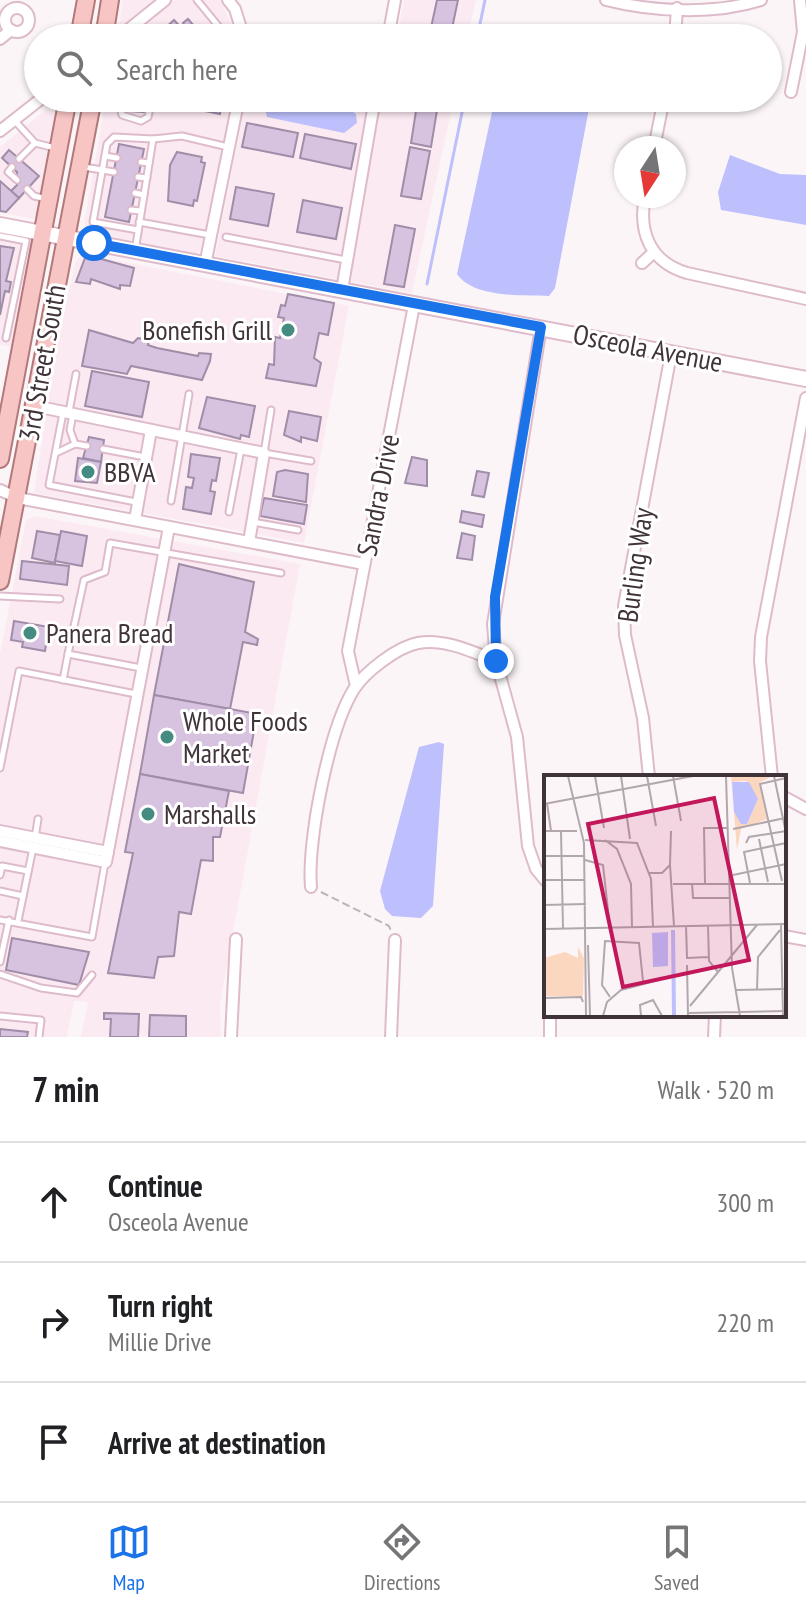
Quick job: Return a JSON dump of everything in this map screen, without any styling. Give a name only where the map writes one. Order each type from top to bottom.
[{"type":"main road","points":[[82,24],[86,0]]},
{"type":"main road","points":[[106,24],[110,0]]},
{"type":"main road","name":"3rd Street South","points":[[0,459],[66,112]]},
{"type":"main road","name":"3rd Street South","points":[[0,581],[90,112]]},
{"type":"street","points":[[135,24],[153,4],[165,0]]},
{"type":"street","points":[[228,0],[240,24]]},
{"type":"street","points":[[391,24],[395,0]]},
{"type":"street","points":[[606,0],[713,9],[761,0]]},
{"type":"street","points":[[791,92],[803,32],[800,0]]},
{"type":"street","points":[[24,5],[3,13],[5,23],[11,30],[20,31],[24,28]]},
{"type":"street","points":[[676,24],[677,8]]},
{"type":"street","points":[[0,39],[11,30]]},
{"type":"street","points":[[0,131],[24,112]]},
{"type":"street","points":[[205,265],[236,112]]},
{"type":"street","points":[[342,290],[373,112]]},
{"type":"street","points":[[656,136],[661,112]]},
{"type":"street","points":[[644,208],[642,225],[654,252],[678,270],[806,299]]},
{"type":"street","name":"Osceola Avenue","points":[[5,231],[66,238],[806,379]]},
{"type":"street","points":[[642,263],[654,252]]},
{"type":"street","name":"Sandra Drive","points":[[356,686],[348,651],[414,305]]},
{"type":"street","points":[[541,327],[495,597],[496,661],[517,737],[528,846],[536,869],[544,879]]},
{"type":"street","name":"Burling Way","points":[[649,775],[643,718],[625,635],[624,606],[671,354]]},
{"type":"street","points":[[772,775],[760,661],[761,637],[806,398]]},
{"type":"street","points":[[35,406],[264,453],[249,542]]},
{"type":"street","points":[[135,520],[151,430]]},
{"type":"street","points":[[0,490],[18,498],[364,564]]},
{"type":"street","points":[[0,841],[34,843],[107,857],[169,527]]},
{"type":"street","points":[[311,887],[313,846],[329,761],[340,720],[356,686],[393,655],[416,643],[456,646],[496,661]]},
{"type":"street","points":[[786,798],[806,809]]},
{"type":"street","points":[[0,831],[34,843]]},
{"type":"street","points":[[786,936],[806,940]]},
{"type":"street","points":[[231,1037],[236,939]]},
{"type":"street","points":[[391,1037],[395,940]]},
{"type":"street","points":[[714,1037],[715,1017]]},
{"type":"lane","points":[[197,0],[217,24]]},
{"type":"lane","points":[[121,112],[122,115],[141,121],[148,117],[149,112]]},
{"type":"lane","points":[[14,120],[35,143],[60,150]]},
{"type":"lane","points":[[138,230],[93,222],[107,144],[114,137],[153,139],[182,136],[228,147]]},
{"type":"lane","points":[[135,252],[153,139]]},
{"type":"lane","points":[[19,159],[35,143]]},
{"type":"lane","points":[[105,156],[117,158]]},
{"type":"lane","points":[[141,162],[149,163]]},
{"type":"lane","points":[[79,166],[114,172]]},
{"type":"lane","points":[[12,167],[8,172],[17,180]]},
{"type":"lane","points":[[138,177],[147,178]]},
{"type":"lane","points":[[100,186],[110,188]]},
{"type":"lane","points":[[27,189],[34,196],[51,200]]},
{"type":"lane","points":[[135,193],[144,195]]},
{"type":"lane","points":[[96,203],[107,205]]},
{"type":"lane","points":[[131,210],[141,211]]},
{"type":"lane","points":[[139,222],[211,235]]},
{"type":"lane","points":[[5,231],[26,241],[3,337],[24,342]]},
{"type":"lane","points":[[226,237],[347,260]]},
{"type":"lane","points":[[76,374],[49,485],[138,502]]},
{"type":"lane","points":[[171,501],[189,394]]},
{"type":"lane","points":[[271,410],[264,453],[311,461]]},
{"type":"lane","points":[[68,413],[75,444]]},
{"type":"lane","points":[[55,455],[75,444],[87,446]]},
{"type":"lane","points":[[229,512],[241,448]]},
{"type":"lane","points":[[103,449],[146,457]]},
{"type":"lane","points":[[252,522],[298,530]]},
{"type":"lane","points":[[63,680],[84,580],[105,572],[110,543],[281,573]]},
{"type":"lane","points":[[0,596],[60,599]]},
{"type":"lane","points":[[68,654],[142,668]]},
{"type":"lane","points":[[0,768],[19,671],[137,695]]},
{"type":"lane","points":[[18,921],[38,819]]},
{"type":"lane","points":[[0,920],[92,937],[107,857]]},
{"type":"lane","points":[[0,875],[2,866],[28,871]]},
{"type":"lane","points":[[0,891],[23,896]]},
{"type":"lane","points":[[0,962],[9,920]]},
{"type":"lane","points":[[0,974],[41,988],[77,993],[92,975]]},
{"type":"lane","points":[[0,1016],[41,1020],[39,1037]]},
{"type":"path","points":[[311,887],[389,926],[395,940]]},
{"type":"shaded area","points":[[123,0],[220,0],[232,24],[119,24]]},
{"type":"shaded area","points":[[404,0],[476,0],[470,24],[400,24]]},
{"type":"shaded area","points":[[43,112],[55,115],[38,212],[33,219],[0,212],[0,147]]},
{"type":"shaded area","points":[[104,112],[451,112],[412,293],[215,256],[242,121],[229,119],[201,250],[194,255],[87,232],[84,224]]},
{"type":"shaded area","points":[[0,232],[27,237],[31,247],[12,347],[0,345]]},
{"type":"shaded area","points":[[83,254],[349,306],[304,543],[34,493],[54,363],[75,262]]},
{"type":"shaded area","points":[[35,516],[300,564],[220,1004],[221,1037],[81,1037],[88,1002],[74,1001],[67,1037],[0,1037],[0,654],[26,520]]},
{"type":"water","points":[[266,112],[353,112],[357,123],[344,133],[267,117]]},
{"type":"water","points":[[492,112],[588,112],[555,288],[549,296],[486,291],[464,282],[457,274]]},
{"type":"water","points":[[730,155],[780,174],[806,175],[806,225],[721,210],[718,192]]},
{"type":"water","points":[[439,742],[444,744],[433,906],[421,918],[392,916],[385,909],[380,891],[419,747]]},
{"type":"building","points":[[437,0],[458,0],[453,24],[432,24]]},
{"type":"building","points":[[416,112],[437,112],[431,147],[411,143]]},
{"type":"building","points":[[247,123],[298,133],[293,157],[242,147]]},
{"type":"building","points":[[305,134],[356,144],[351,169],[300,158]]},
{"type":"building","points":[[119,144],[144,149],[129,222],[105,217]]},
{"type":"building","points":[[410,147],[430,151],[421,199],[401,196]]},
{"type":"building","points":[[9,150],[39,176],[19,198],[11,191],[17,185],[17,172],[2,158]]},
{"type":"building","points":[[177,152],[202,157],[201,162],[205,163],[197,201],[194,200],[193,206],[168,201],[170,165]]},
{"type":"building","points":[[0,181],[19,198],[6,212],[0,211]]},
{"type":"building","points":[[236,187],[274,194],[268,226],[230,219]]},
{"type":"building","points":[[303,200],[342,208],[336,239],[297,232]]},
{"type":"building","points":[[395,225],[415,229],[404,287],[384,284]]},
{"type":"building","points":[[0,246],[14,248],[6,281],[11,282],[9,292],[5,291],[0,315]]},
{"type":"building","points":[[94,257],[134,268],[130,286],[120,285],[120,289],[91,279],[90,284],[76,282],[85,258]]},
{"type":"building","points":[[288,294],[334,303],[328,335],[319,333],[314,358],[321,363],[316,386],[266,378],[269,364],[274,365],[275,337],[280,338],[284,318],[278,317]]},
{"type":"building","points":[[89,330],[133,343],[138,338],[149,340],[148,345],[157,348],[198,356],[199,353],[211,354],[210,361],[202,380],[131,366],[127,374],[82,366]]},
{"type":"building","points":[[92,371],[149,382],[142,417],[85,406]]},
{"type":"building","points":[[207,397],[255,406],[249,437],[241,435],[240,439],[199,428]]},
{"type":"building","points":[[289,411],[321,417],[317,441],[301,437],[301,442],[284,435]]},
{"type":"building","points":[[89,437],[104,440],[101,462],[83,458]]},
{"type":"building","points":[[191,454],[220,458],[216,481],[212,480],[210,491],[215,492],[211,514],[183,509],[186,487],[192,488],[194,478],[188,477]]},
{"type":"building","points":[[412,457],[427,460],[427,486],[405,483]]},
{"type":"building","points":[[78,458],[101,462],[97,483],[75,481]]},
{"type":"building","points":[[285,470],[308,474],[306,502],[273,496],[277,472]]},
{"type":"building","points":[[477,471],[489,473],[484,497],[472,495]]},
{"type":"building","points":[[264,498],[307,505],[304,524],[260,516]]},
{"type":"building","points":[[462,511],[484,515],[482,527],[460,522]]},
{"type":"building","points":[[37,531],[60,535],[55,563],[32,558]]},
{"type":"building","points":[[61,531],[87,536],[82,566],[55,561]]},
{"type":"building","points":[[462,533],[475,536],[472,560],[457,558]]},
{"type":"building","points":[[22,561],[69,566],[67,585],[20,579]]},
{"type":"building","points":[[179,564],[254,582],[245,632],[258,639],[257,645],[243,642],[230,709],[154,695]]},
{"type":"building","name":"Panera Bread","points":[[14,621],[49,627],[45,651],[22,647],[23,642],[11,640]]},
{"type":"building","points":[[154,695],[257,714],[243,793],[140,774]]},
{"type":"building","points":[[140,774],[229,791],[220,837],[213,837],[213,861],[201,860],[191,914],[179,912],[174,956],[158,957],[154,978],[108,973],[133,853],[125,852]]},
{"type":"building","points":[[12,938],[89,952],[79,985],[6,970]]},
{"type":"building","points":[[104,1013],[139,1014],[138,1037],[110,1037],[111,1019],[104,1019]]},
{"type":"building","points":[[150,1015],[186,1016],[186,1037],[149,1037]]},
{"type":"building","points":[[0,1029],[28,1032],[27,1037],[0,1037]]},
{"type":"waterway","points":[[480,24],[485,0]]},
{"type":"waterway","points":[[427,284],[462,112]]},
{"type":"place","name":"Bonefish Grill","points":[[288,330]]},
{"type":"place","name":"BBVA","points":[[88,472]]},
{"type":"place","name":"Panera Bread","points":[[30,633]]},
{"type":"place","name":"Whole Foods Market","points":[[167,737]]},
{"type":"place","name":"Marshalls","points":[[148,814]]},
{"type":"route","points":[[94,243],[541,327],[495,597],[493,624],[496,661]]}]
